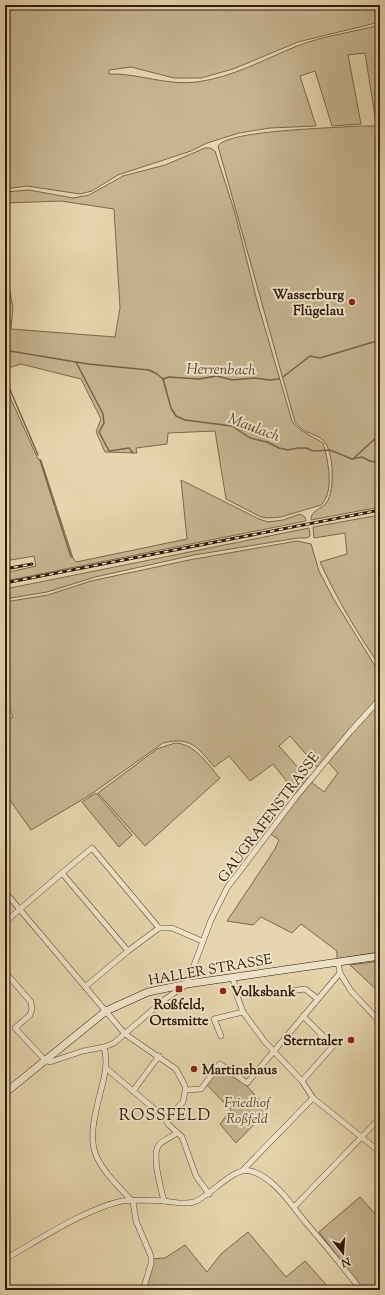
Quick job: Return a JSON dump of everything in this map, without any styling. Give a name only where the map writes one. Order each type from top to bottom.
[{"type":"main road","name":"HALLER STRASSE","points":[[5,1093],[106,1011],[123,1002],[160,989],[187,984],[380,956]]},
{"type":"street","name":"GAUGRAFENSTRASSE","points":[[187,984],[202,941],[227,888],[300,791],[350,732],[380,700]]},
{"type":"street","points":[[5,922],[92,848],[159,928]]},
{"type":"street","points":[[62,873],[128,951]]},
{"type":"street","points":[[5,892],[125,1034],[147,1051],[159,1056],[176,1069],[182,1078],[186,1090],[183,1102],[166,1119]]},
{"type":"street","points":[[85,987],[128,951],[159,928],[172,928],[202,941]]},
{"type":"street","points":[[338,962],[340,973],[351,991],[380,1022]]},
{"type":"street","points":[[5,972],[31,1002],[32,1009],[30,1015],[15,1028],[45,1060],[50,1062],[83,1051],[104,1048],[114,1043],[164,1000],[187,984]]},
{"type":"street","points":[[186,1090],[201,1089],[220,1064],[247,1083],[340,973]]},
{"type":"street","points":[[233,977],[236,993],[243,1012],[265,1042],[302,1081],[314,1098],[380,1152]]},
{"type":"street","points":[[160,989],[164,1000]]},
{"type":"street","points":[[270,994],[305,989],[318,999]]},
{"type":"street","points":[[221,1036],[214,1019],[243,1012]]},
{"type":"street","points":[[302,1081],[333,1046],[303,1016]]},
{"type":"street","points":[[104,1048],[107,1057],[106,1068],[95,1114],[92,1146],[101,1166],[133,1202],[136,1221],[151,1256],[150,1269],[142,1290]]},
{"type":"street","points":[[133,1090],[159,1056]]},
{"type":"street","points":[[106,1068],[166,1119],[168,1124],[182,1137],[196,1176],[209,1194]]},
{"type":"street","points":[[5,1259],[96,1209],[124,1201],[164,1201],[184,1204],[193,1202],[209,1194],[228,1178],[243,1170],[314,1098]]},
{"type":"street","points":[[294,1207],[380,1118]]},
{"type":"street","points":[[164,1201],[158,1174],[157,1151],[159,1145],[177,1133]]},
{"type":"street","points":[[243,1170],[252,1171],[264,1177],[294,1207],[361,1290]]},
{"type":"street","points":[[5,1282],[10,1290]]},
{"type":"green space","points":[[5,5],[380,5],[380,22],[298,42],[233,69],[201,78],[174,78],[131,67],[109,70],[109,74],[131,75],[186,83],[210,80],[235,72],[297,46],[380,25],[380,123],[376,123],[365,53],[348,55],[361,124],[332,126],[315,71],[300,76],[316,126],[270,128],[239,133],[207,143],[191,151],[118,175],[92,191],[80,194],[27,186],[5,189]]},
{"type":"green space","points":[[380,126],[380,507],[311,520],[312,514],[327,502],[330,496],[332,470],[329,452],[327,445],[320,437],[305,431],[295,422],[218,146],[226,141],[241,136],[261,133]]},
{"type":"green space","points":[[205,148],[210,148],[215,151],[235,213],[257,301],[292,421],[302,431],[323,443],[327,458],[329,475],[328,492],[321,505],[281,517],[261,517],[226,499],[215,431],[168,433],[167,444],[136,448],[137,453],[105,452],[96,432],[101,419],[81,379],[21,364],[5,369],[5,266],[13,308],[11,329],[115,337],[120,308],[114,209],[61,201],[5,203],[5,192],[29,190],[73,198],[89,195],[123,176],[165,165]]},
{"type":"green space","points":[[5,386],[38,459],[41,460],[73,558],[76,562],[187,539],[181,480],[259,519],[268,522],[283,520],[300,514],[305,517],[306,521],[5,581],[5,573],[36,566],[34,556],[5,561]]},
{"type":"green space","points":[[380,515],[380,666],[348,616],[320,562],[347,554],[345,533],[314,538],[313,527]]},
{"type":"green space","points":[[309,528],[310,536],[307,538],[298,538],[194,555],[95,577],[47,592],[5,599],[5,589]]},
{"type":"green space","points":[[297,541],[311,544],[319,571],[333,598],[380,674],[380,697],[318,768],[290,736],[279,746],[308,779],[296,793],[273,764],[250,781],[229,756],[214,767],[193,745],[187,742],[172,741],[163,743],[90,795],[31,830],[5,793],[5,721],[13,717],[5,700],[5,602],[48,595],[91,581],[189,560]]},
{"type":"green space","points":[[380,702],[380,952],[337,959],[337,951],[301,924],[292,933],[261,917],[253,925],[227,921],[275,849],[279,840],[271,834],[310,781],[324,792],[338,773],[327,761]]},
{"type":"green space","points":[[175,743],[182,744],[195,751],[206,761],[220,778],[145,846],[98,793],[157,749]]},
{"type":"green space","points":[[96,793],[132,835],[119,847],[82,802]]},
{"type":"green space","points":[[380,961],[380,993],[350,965]]},
{"type":"green space","name":"Friedhof Roßfeld","points":[[221,1066],[247,1086],[268,1110],[236,1143],[220,1124],[231,1110],[206,1084]]},
{"type":"green space","points":[[360,1197],[380,1219],[380,1290],[363,1290],[319,1232]]},
{"type":"green space","points":[[248,1232],[286,1277],[305,1261],[331,1290],[145,1290],[152,1259],[165,1258],[185,1245],[207,1272],[221,1254]]},
{"type":"waterway","name":"Herrenbach","points":[[283,377],[310,356],[320,358],[380,340]]},
{"type":"waterway","name":"Maulach","points":[[5,352],[10,351],[88,364],[149,370],[163,379],[171,408],[176,416],[185,420],[232,426],[250,438],[267,442],[279,448],[288,450],[298,448],[306,448],[313,451],[330,450],[352,459],[362,457],[370,461],[380,463]]},
{"type":"waterway","points":[[76,362],[103,414],[104,423],[99,432],[109,451],[129,448],[133,453]]},
{"type":"waterway","name":"Herrenbach","points":[[163,379],[169,377],[199,379],[217,376],[232,380],[254,378],[270,380],[279,379]]},
{"type":"waterway","points":[[5,378],[38,455]]},
{"type":"waterway","name":"Herrenbach","points":[[353,459],[380,434]]},
{"type":"waterway","points":[[40,460],[71,557]]},
{"type":"waterway","points":[[376,463],[380,485]]},
{"type":"railway","points":[[5,583],[380,510]]},
{"type":"railway","points":[[5,569],[32,564]]},
{"type":"place","name":"Wasserburg Flügelau","points":[[352,302]]},
{"type":"place","name":"Roßfeld, Ortsmitte","points":[[179,989]]},
{"type":"place","name":"Volksbank","points":[[223,991]]},
{"type":"place","name":"Sterntaler","points":[[351,1040]]},
{"type":"place","name":"Martinshaus","points":[[194,1069]]},
{"type":"district","name":"ROSSFELD","points":[[165,1114]]}]
